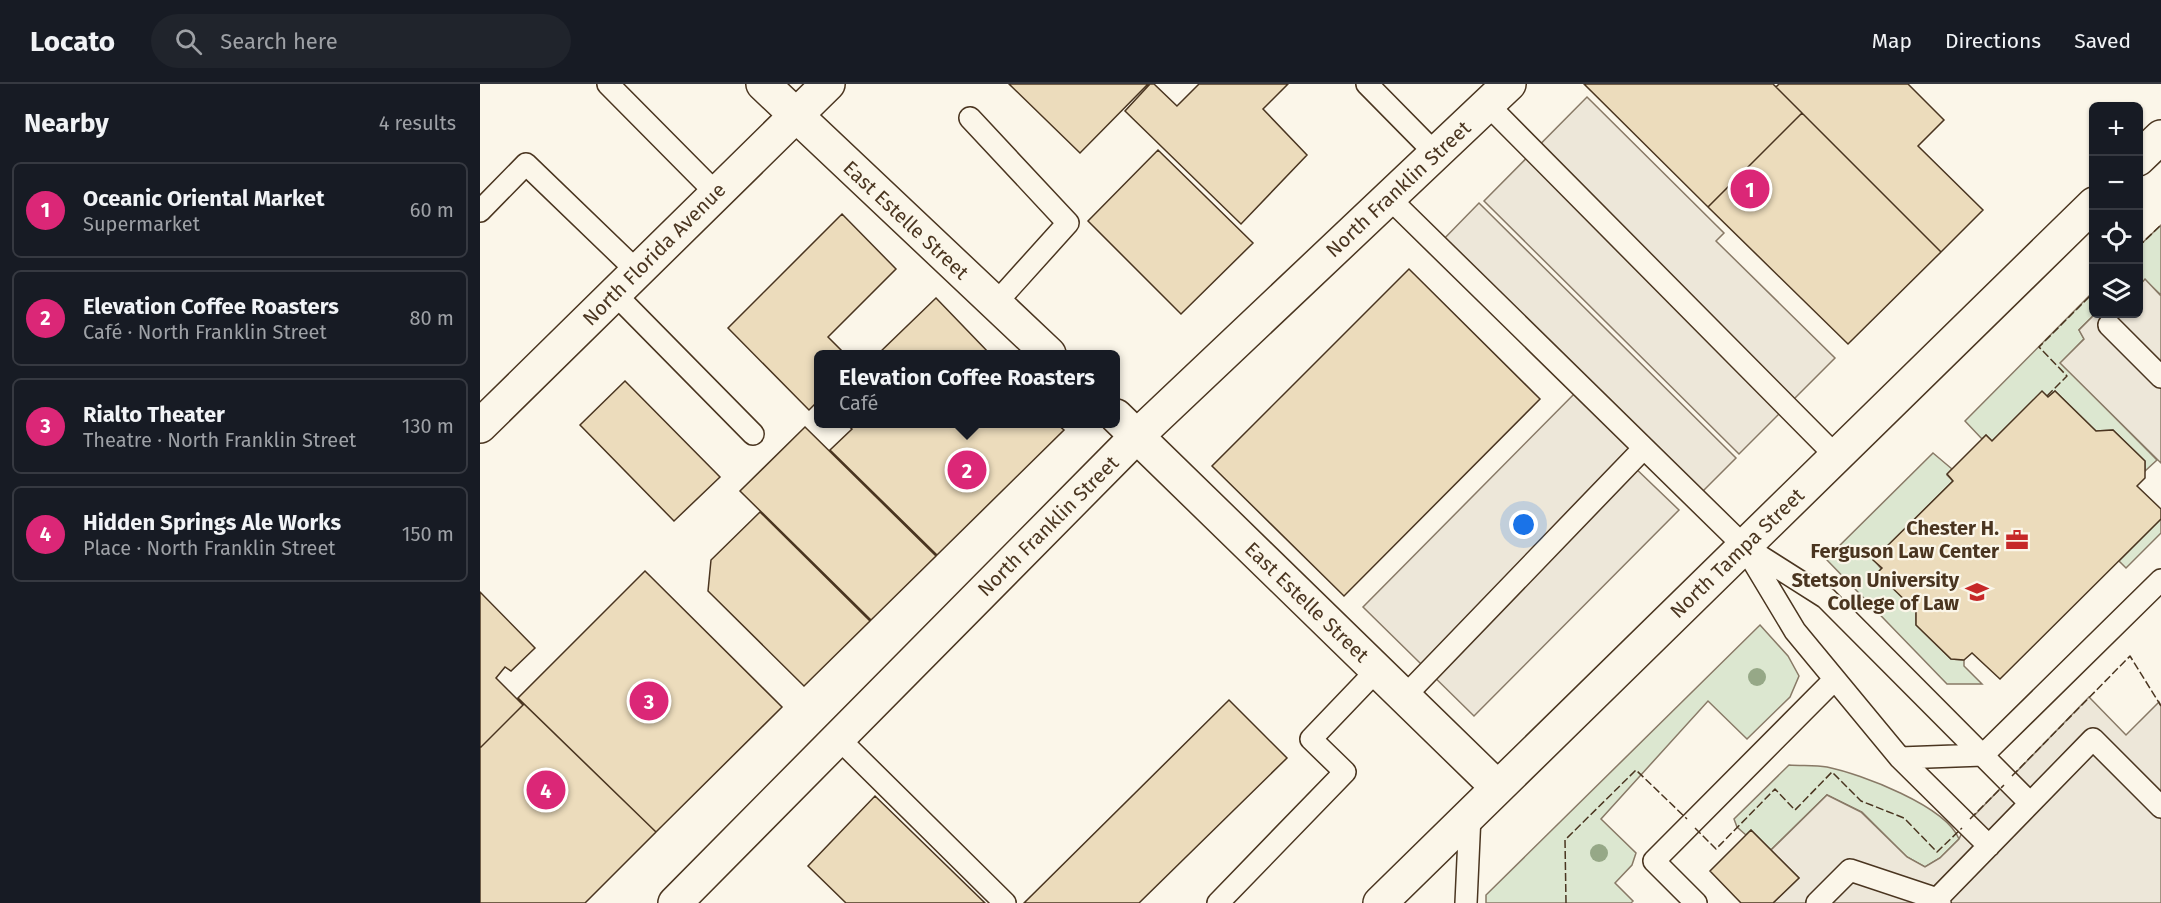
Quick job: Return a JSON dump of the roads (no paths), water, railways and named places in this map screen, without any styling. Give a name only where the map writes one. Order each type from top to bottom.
[{"type":"street","name":"East Estelle Street","points":[[763,84],[1046,350]]},
{"type":"street","name":"North Florida Avenue","points":[[485,412],[614,293],[828,84]]},
{"type":"street","name":"North Franklin Street","points":[[675,903],[838,738],[1126,427],[1389,198],[1499,94]]},
{"type":"street","points":[[2142,156],[2161,137]]},
{"type":"street","name":"North Tampa Street","points":[[1380,903],[2089,209]]},
{"type":"street","name":"East Estelle Street","points":[[1126,427],[1497,787]]},
{"type":"lane","points":[[608,84],[716,193]]},
{"type":"lane","points":[[1367,84],[1436,154]]},
{"type":"lane","points":[[1499,94],[1836,456]]},
{"type":"lane","points":[[970,118],[1068,223],[995,304]]},
{"type":"lane","points":[[480,211],[526,164],[637,271]]},
{"type":"lane","points":[[1389,198],[1744,546],[1826,598],[2030,803]]},
{"type":"lane","points":[[614,293],[753,434]]},
{"type":"lane","points":[[2109,324],[2161,377]]},
{"type":"lane","points":[[1404,697],[1644,448]]},
{"type":"lane","points":[[1744,546],[1795,631],[1834,680],[1900,758],[1989,846]]},
{"type":"lane","points":[[1900,758],[1983,755],[2161,580]]},
{"type":"lane","points":[[1218,903],[1345,772],[1311,739],[1377,670]]},
{"type":"lane","points":[[1696,903],[1654,861],[1834,680]]},
{"type":"lane","points":[[838,738],[1005,903]]},
{"type":"lane","points":[[1817,903],[1850,870],[1939,901],[2093,739],[2161,807]]},
{"type":"lane","points":[[1466,903],[1470,815]]},
{"type":"place","name":"Oceanic Oriental Market","points":[[1750,189]]},
{"type":"place","name":"Elevation Coffee Roasters","points":[[967,470]]},
{"type":"place","name":"Chester H. Ferguson Law Center","points":[[2017,540]]},
{"type":"place","name":"Stetson University College of Law","points":[[1977,592]]},
{"type":"place","name":"Rialto Theater","points":[[649,701]]},
{"type":"place","name":"Hidden Springs Ale Works","points":[[546,790]]}]
